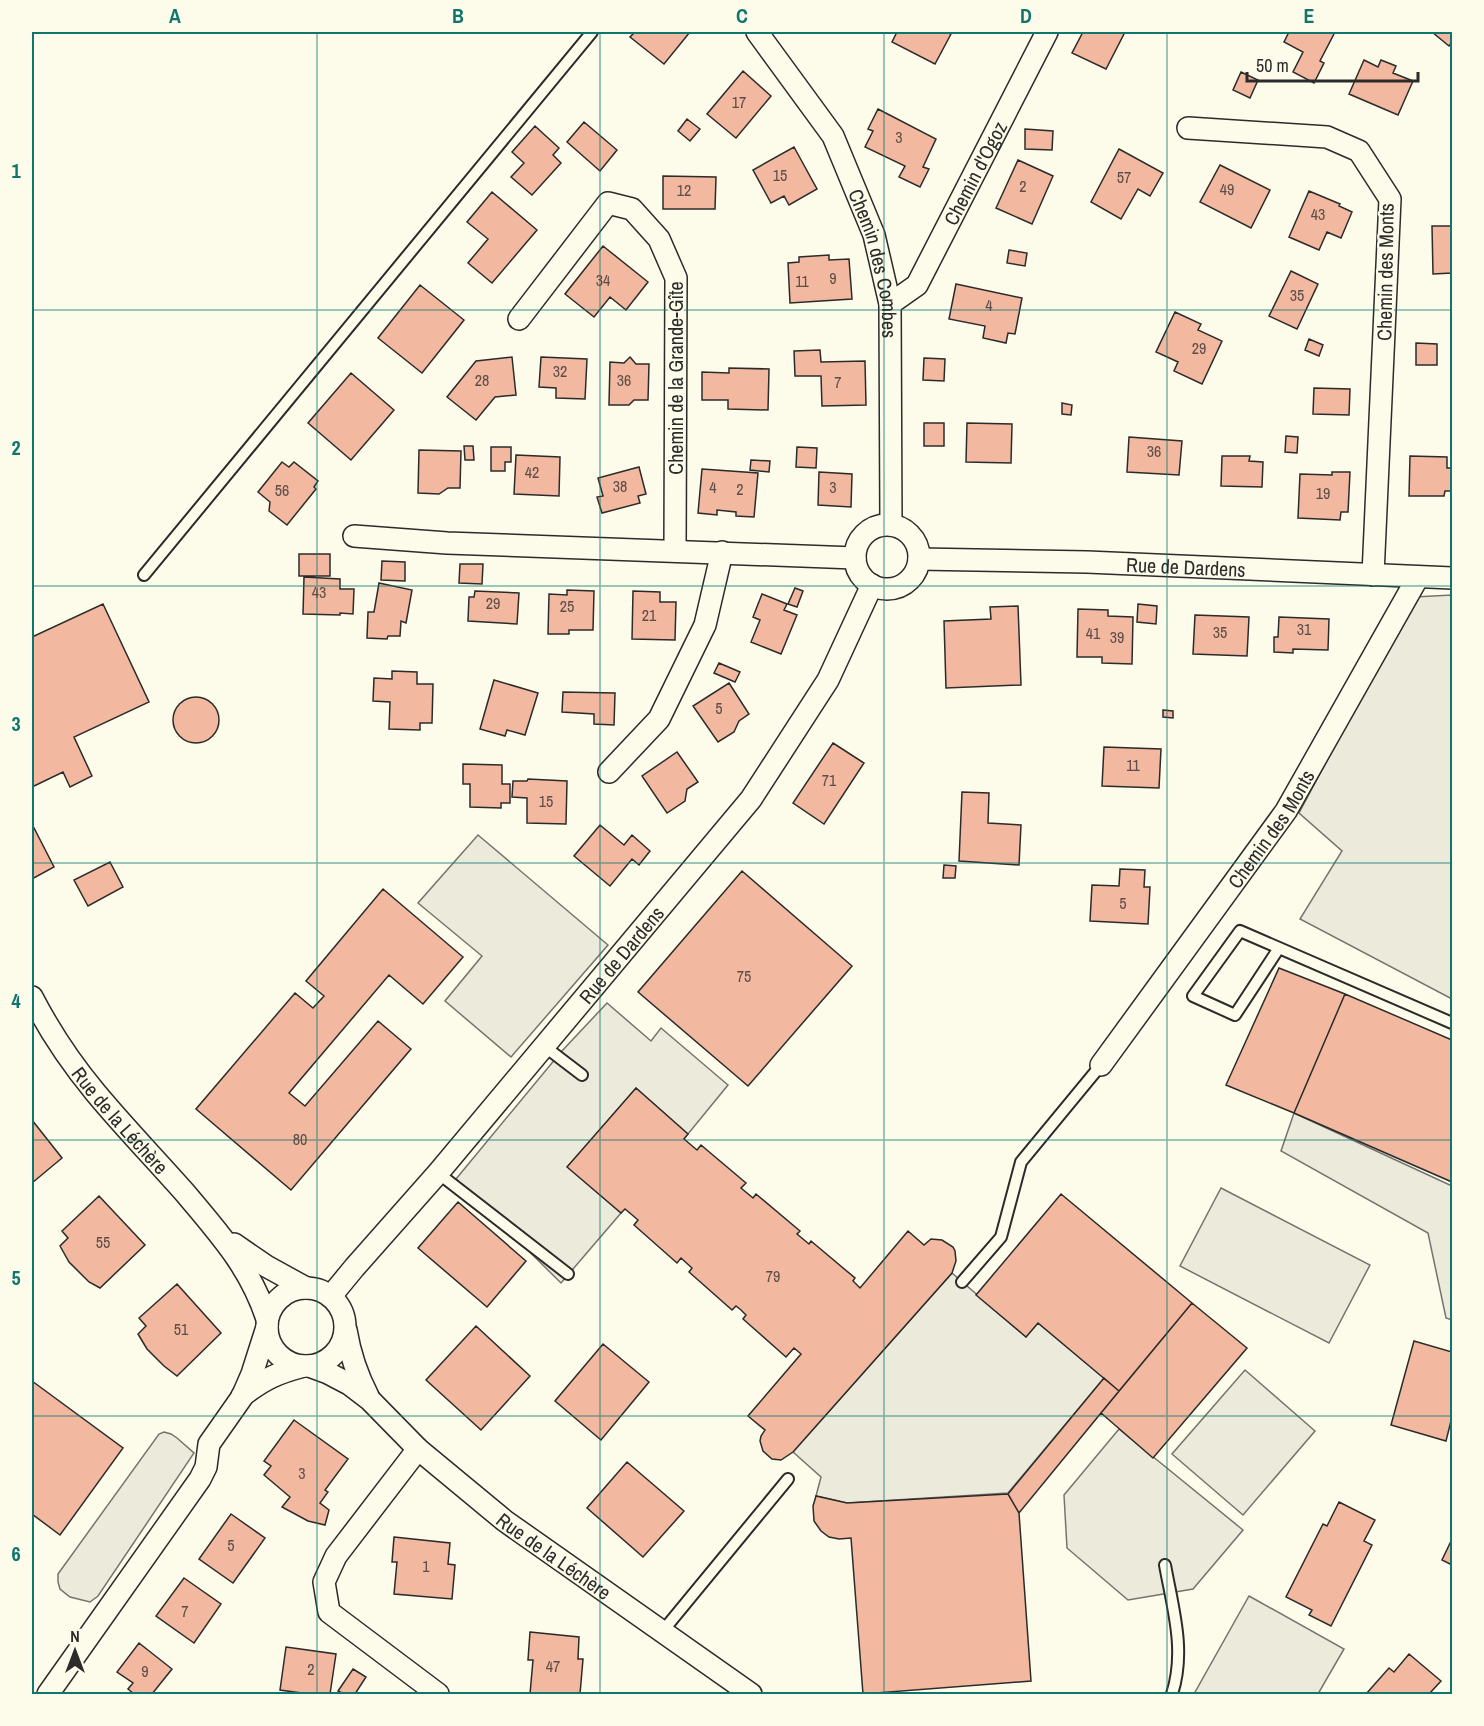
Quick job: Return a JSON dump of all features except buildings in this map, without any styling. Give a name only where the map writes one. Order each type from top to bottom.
[{"type":"street","name":"Chemin des Combes","points":[[758,32],[833,136],[874,235],[890,304],[891,525]]},
{"type":"street","name":"Chemin d'Ogoz","points":[[890,304],[917,285],[1047,32]]},
{"type":"street","name":"Chemin des Monts","points":[[1188,128],[1327,137],[1359,151],[1390,199],[1373,575]]},
{"type":"street","name":"Chemin de la Grande-Gîte","points":[[519,319],[608,203],[632,209],[659,239],[676,278],[675,551]]},
{"type":"street","points":[[891,525],[903,529],[912,537],[918,547],[919,560],[914,574],[903,584],[889,589],[872,585],[863,578],[857,569],[855,558],[858,544],[866,533],[878,526],[891,525]]},
{"type":"street","points":[[354,536],[447,543],[855,558]]},
{"type":"street","points":[[609,772],[659,718],[705,625],[722,552]]},
{"type":"street","name":"Rue de Dardens","points":[[919,560],[1087,562],[1452,578]]},
{"type":"street","name":"Chemin des Monts","points":[[1101,1065],[1286,811],[1418,577]]},
{"type":"street","name":"Rue de Dardens","points":[[331,1296],[438,1173],[751,799],[828,680],[872,585]]},
{"type":"street","name":"Rue de la Léchère","points":[[32,997],[57,1040],[94,1091],[237,1256],[261,1299],[267,1323]]},
{"type":"street","name":"Rue de la Léchère","points":[[219,1233],[266,1266],[306,1288]]},
{"type":"street","points":[[48,1695],[200,1479],[206,1467],[209,1444],[242,1396],[252,1374],[273,1306],[282,1296],[294,1290],[306,1288],[320,1290],[331,1296],[341,1309],[345,1324],[344,1337],[339,1349],[330,1359],[318,1365],[282,1372],[261,1382],[242,1396]]},
{"type":"street","points":[[267,1323],[269,1341],[283,1360],[294,1365],[306,1366]]},
{"type":"street","name":"Rue de la Léchère","points":[[345,1324],[352,1359],[370,1400]]},
{"type":"street","name":"Rue de la Léchère","points":[[306,1366],[328,1373],[349,1384],[370,1400],[418,1449],[505,1521],[751,1695]]},
{"type":"street","points":[[418,1449],[336,1556],[324,1582],[329,1612],[438,1695]]},
{"type":"lane","points":[[144,575],[592,32]]},
{"type":"lane","points":[[1279,948],[1235,1015],[1193,996],[1240,931],[1452,1023]]},
{"type":"lane","points":[[544,1046],[582,1075]]},
{"type":"lane","points":[[962,1282],[1001,1237],[1021,1162],[1101,1065]]},
{"type":"lane","points":[[438,1173],[568,1274]]},
{"type":"lane","points":[[662,1632],[788,1479]]},
{"type":"lane","points":[[1165,1565],[1179,1645],[1177,1678],[1172,1695]]},
{"type":"shaded area","points":[[1452,595],[1452,999],[1300,919],[1342,851],[1299,813],[1414,597]]},
{"type":"shaded area","points":[[478,835],[608,945],[511,1057],[445,1001],[482,956],[418,903]]},
{"type":"shaded area","points":[[607,1003],[651,1041],[661,1028],[728,1085],[688,1134],[636,1088],[568,1167],[621,1213],[561,1283],[456,1179],[561,1052]]},
{"type":"shaded area","points":[[1294,1113],[1452,1186],[1452,1320],[1446,1318],[1428,1233],[1281,1151]]},
{"type":"shaded area","points":[[1221,1188],[1370,1265],[1329,1343],[1180,1266]]},
{"type":"shaded area","points":[[952,1273],[1026,1337],[1038,1323],[1104,1378],[1008,1493],[847,1503],[816,1496],[821,1477],[793,1452]]},
{"type":"shaded area","points":[[1245,1370],[1315,1431],[1243,1515],[1172,1454]]},
{"type":"shaded area","points":[[1119,1429],[1243,1530],[1193,1589],[1128,1600],[1067,1548],[1064,1495]]},
{"type":"shaded area","points":[[164,1432],[177,1438],[194,1453],[98,1596],[90,1602],[70,1597],[60,1589],[58,1574],[159,1434]]},
{"type":"shaded area","points":[[1249,1596],[1344,1649],[1318,1694],[1194,1694]]}]
